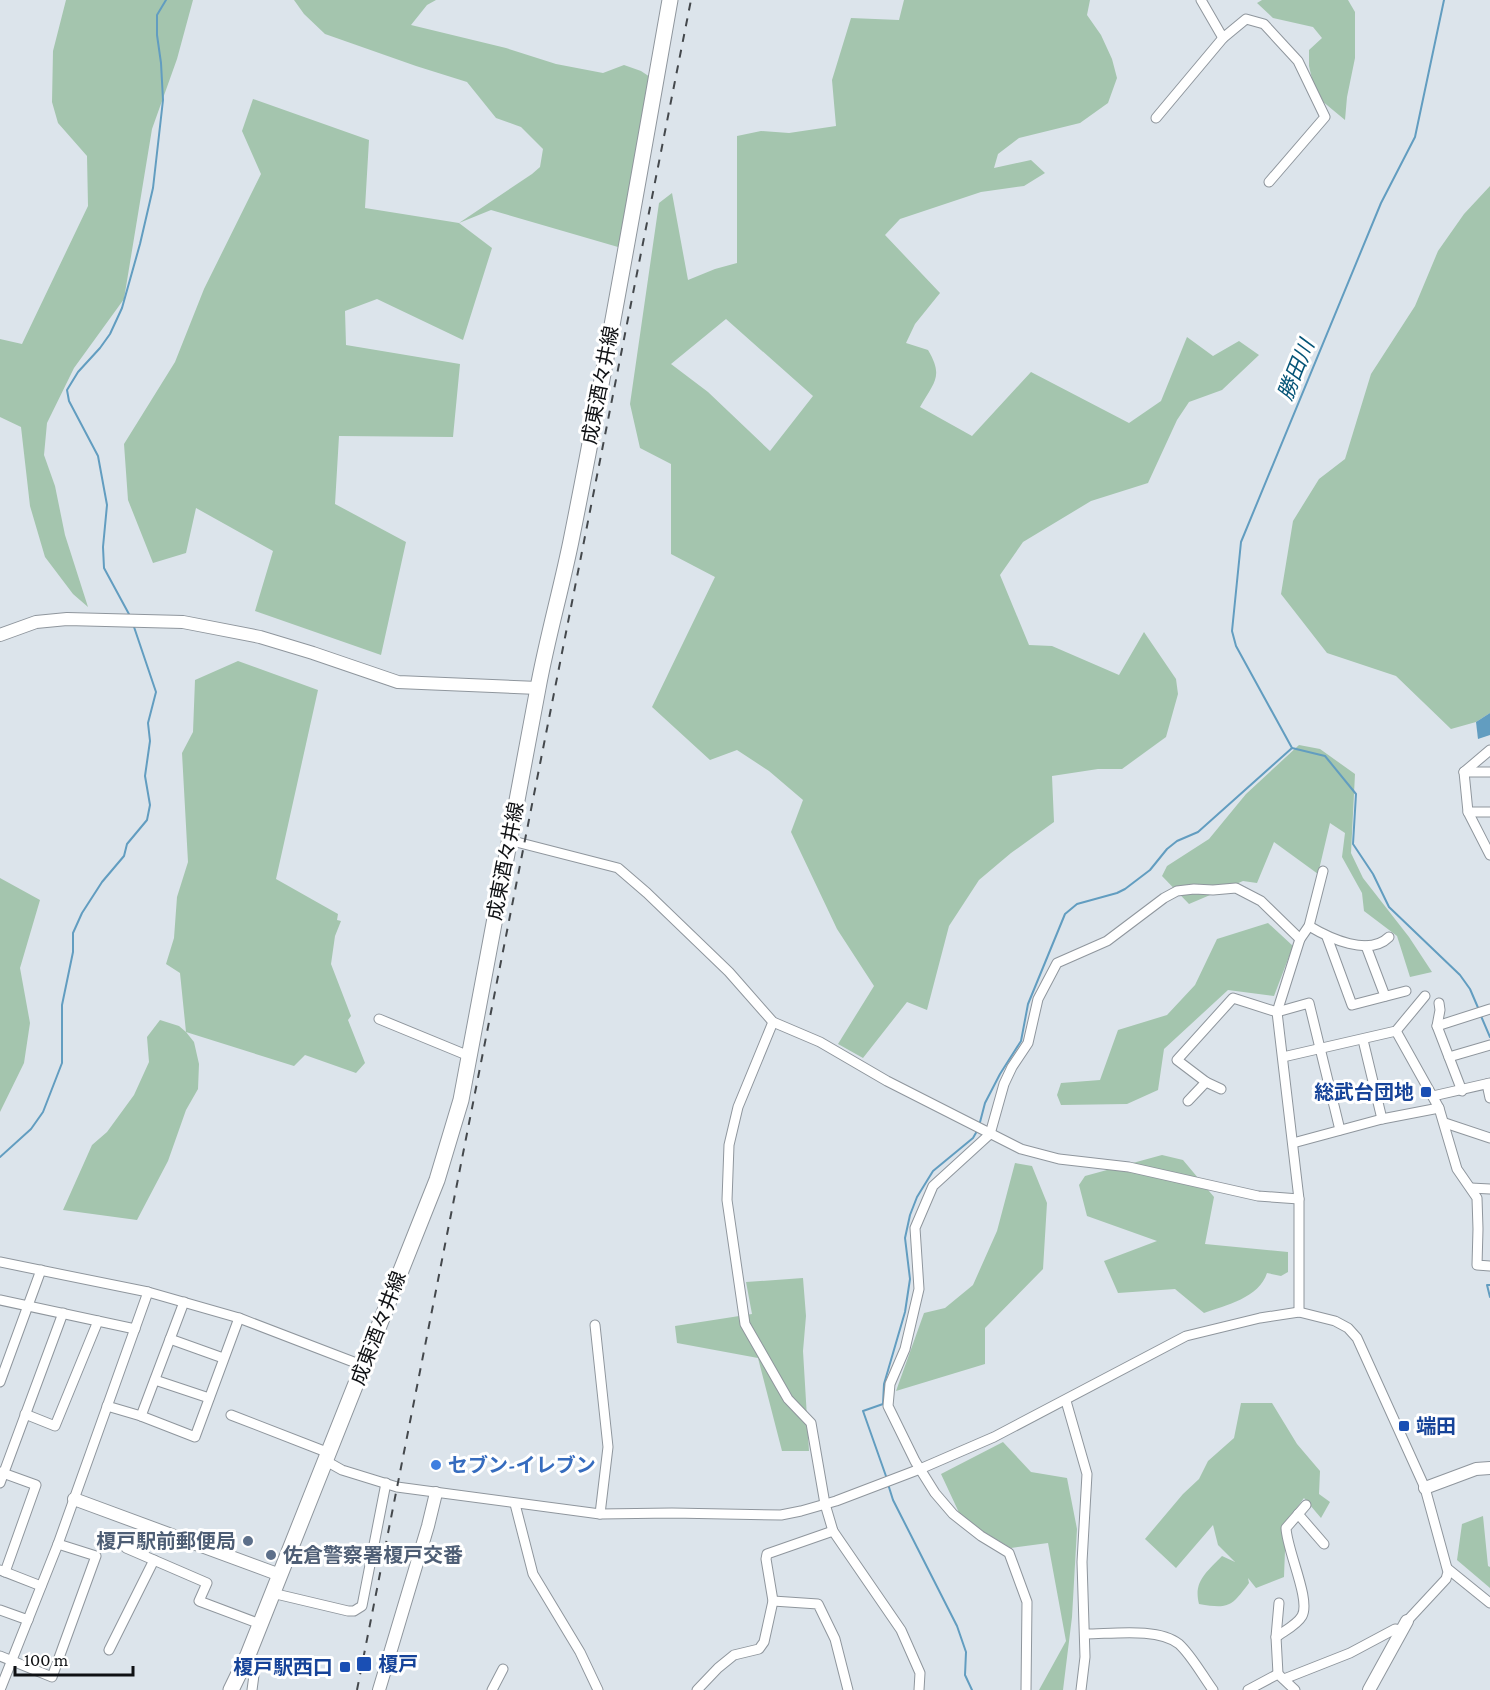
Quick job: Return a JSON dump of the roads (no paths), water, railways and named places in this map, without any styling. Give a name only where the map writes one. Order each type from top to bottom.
[{"type":"main road","name":"成東酒々井線","points":[[231,1690],[249,1655],[437,1180],[461,1100],[549,631],[570,544],[670,0]]},
{"type":"street","points":[[1201,0],[1223,38]]},
{"type":"street","points":[[1156,118],[1223,38],[1246,19],[1264,24],[1298,61],[1325,117],[1269,182]]},
{"type":"street","points":[[0,635],[36,622],[67,619],[183,622],[260,637],[398,682],[538,688]]},
{"type":"street","points":[[1464,772],[1490,750]]},
{"type":"street","points":[[1464,772],[1490,772]]},
{"type":"street","points":[[1464,772],[1468,812],[1490,855]]},
{"type":"street","points":[[1468,812],[1490,812]]},
{"type":"street","points":[[509,840],[618,868],[647,892],[729,972],[773,1022],[820,1042],[887,1081],[1021,1149],[1059,1159],[1130,1167],[1258,1196],[1299,1199]]},
{"type":"street","points":[[1299,1312],[1299,1199],[1277,1012],[1300,939],[1309,926],[1323,871]]},
{"type":"street","points":[[1026,1690],[1026,1602],[1009,1553],[952,1514],[934,1493],[888,1406],[890,1384],[905,1349],[919,1289],[915,1227],[933,1186],[990,1134],[1004,1084],[1028,1043],[1038,999],[1057,963],[1107,942],[1164,898],[1177,891],[1194,889],[1236,888],[1261,901],[1300,939]]},
{"type":"street","points":[[1309,926],[1327,937],[1366,946],[1385,941],[1389,937]]},
{"type":"street","points":[[1327,937],[1352,1005],[1406,991]]},
{"type":"street","points":[[1366,946],[1385,996]]},
{"type":"street","points":[[1283,1058],[1396,1031],[1425,996]]},
{"type":"street","points":[[1221,1089],[1206,1082],[1177,1059],[1233,998],[1277,1012],[1309,1003],[1340,1130]]},
{"type":"street","points":[[1439,1003],[1437,1026],[1461,1091]]},
{"type":"street","points":[[1437,1026],[1490,1009]]},
{"type":"street","points":[[379,1019],[469,1056]]},
{"type":"street","points":[[773,1022],[738,1107],[729,1145],[727,1200],[745,1324],[788,1399],[811,1423],[825,1504],[833,1531],[901,1630],[920,1673],[919,1690]]},
{"type":"street","points":[[1396,1031],[1439,1108],[1457,1169],[1477,1198],[1477,1265],[1490,1266]]},
{"type":"street","points":[[1363,1040],[1382,1119]]},
{"type":"street","points":[[1449,1058],[1490,1045]]},
{"type":"street","points":[[1188,1101],[1206,1082]]},
{"type":"street","points":[[1433,1096],[1488,1084],[1490,1098]]},
{"type":"street","points":[[1293,1143],[1382,1119],[1439,1108]]},
{"type":"street","points":[[1445,1124],[1490,1138]]},
{"type":"street","points":[[1471,1188],[1490,1189]]},
{"type":"street","points":[[1478,1229],[1490,1230]]},
{"type":"street","points":[[0,1262],[148,1292],[184,1302],[238,1318],[364,1366]]},
{"type":"street","points":[[0,1382],[42,1270]]},
{"type":"street","points":[[0,1690],[58,1544],[148,1292]]},
{"type":"street","points":[[0,1300],[135,1329]]},
{"type":"street","points":[[141,1416],[184,1302]]},
{"type":"street","points":[[231,1415],[327,1457],[342,1470],[386,1483],[436,1493],[600,1515],[672,1512],[781,1515],[825,1504],[920,1469],[994,1437],[1186,1336],[1260,1318],[1299,1312],[1335,1321],[1348,1328],[1357,1338],[1425,1488],[1448,1569],[1446,1579],[1405,1625],[1369,1690]]},
{"type":"street","points":[[41,1586],[2,1571],[36,1485],[1,1476],[63,1313]]},
{"type":"street","points":[[107,1406],[141,1416],[195,1437],[238,1318]]},
{"type":"street","points":[[25,1414],[55,1426],[98,1321]]},
{"type":"street","points":[[595,1325],[608,1447],[600,1515]]},
{"type":"street","points":[[170,1339],[223,1358]]},
{"type":"street","points":[[155,1380],[209,1398]]},
{"type":"street","points":[[1066,1401],[1087,1474],[1083,1562],[1086,1634],[1081,1690]]},
{"type":"street","points":[[1425,1488],[1476,1469],[1490,1468]]},
{"type":"street","points":[[272,1593],[342,1610],[354,1611],[362,1606],[386,1483]]},
{"type":"street","points":[[379,1690],[429,1526],[436,1493]]},
{"type":"street","points":[[74,1498],[280,1575]]},
{"type":"street","points":[[515,1504],[533,1574],[580,1652],[598,1690]]},
{"type":"street","points":[[1276,1637],[1304,1615],[1304,1596],[1287,1541],[1287,1528],[1306,1505]]},
{"type":"street","points":[[1298,1514],[1323,1544]]},
{"type":"street","points":[[697,1690],[734,1655],[759,1649],[764,1642],[773,1601],[765,1560],[768,1554],[833,1531]]},
{"type":"street","points":[[0,1656],[52,1677],[96,1556],[58,1544]]},
{"type":"street","points":[[126,1548],[207,1583],[199,1600],[260,1624]]},
{"type":"street","points":[[109,1650],[154,1560]]},
{"type":"street","points":[[1448,1569],[1490,1603]]},
{"type":"street","points":[[773,1601],[818,1604],[835,1640],[848,1690]]},
{"type":"street","points":[[1279,1603],[1276,1637],[1281,1676],[1295,1690]]},
{"type":"street","points":[[0,1610],[28,1620]]},
{"type":"street","points":[[1248,1690],[1281,1676],[1350,1653],[1405,1625]]},
{"type":"street","points":[[1086,1634],[1145,1633],[1164,1636],[1178,1644],[1213,1690]]},
{"type":"street","points":[[249,1655],[254,1675],[252,1690]]},
{"type":"street","points":[[492,1690],[503,1669]]},
{"type":"water","points":[[1490,713],[1490,735],[1478,739],[1476,722]]},
{"type":"waterway","points":[[130,616],[104,568],[103,547],[107,505],[98,456],[69,401],[67,390],[78,372],[110,334],[122,308],[140,244],[153,188],[163,100],[157,15],[166,0]]},
{"type":"waterway","name":"勝田川","points":[[1292,748],[1236,646],[1232,631],[1241,542],[1381,203],[1415,137],[1444,0]]},
{"type":"waterway","points":[[0,1157],[31,1129],[43,1112],[62,1063],[62,1005],[73,952],[73,933],[82,913],[102,882],[124,856],[127,844],[147,820],[150,805],[145,776],[150,741],[148,723],[156,692],[133,624]]},
{"type":"waterway","points":[[1292,748],[1325,756],[1356,794],[1353,844],[1373,874],[1389,907],[1460,975],[1470,989],[1479,1010]]},
{"type":"waterway","points":[[979,1126],[985,1103],[1021,1041],[1028,1004],[1065,914],[1077,904],[1125,889],[1150,870],[1167,849],[1177,841],[1198,832],[1292,748]]},
{"type":"waterway","points":[[1481,1016],[1490,1037]]},
{"type":"waterway","points":[[887,1479],[863,1411],[883,1404],[884,1384],[905,1312],[910,1279],[905,1238],[910,1215],[917,1197],[933,1171],[973,1138],[977,1131]]},
{"type":"waterway","points":[[1490,1285],[1487,1285],[1490,1297]]},
{"type":"waterway","points":[[888,1484],[893,1500],[957,1626],[966,1652],[965,1675],[972,1690]]},
{"type":"railway","points":[[357,1690],[691,0]]},
{"type":"place","name":"総武台団地","points":[[1426,1092]]},
{"type":"place","name":"端田","points":[[1404,1426]]},
{"type":"place","name":"セブン-イレブン","points":[[436,1465]]},
{"type":"place","name":"榎戸駅前郵便局","points":[[248,1541]]},
{"type":"place","name":"佐倉警察署榎戸交番","points":[[271,1555]]},
{"type":"place","name":"榎戸","points":[[364,1664]]},
{"type":"place","name":"榎戸駅西口","points":[[345,1667]]}]
